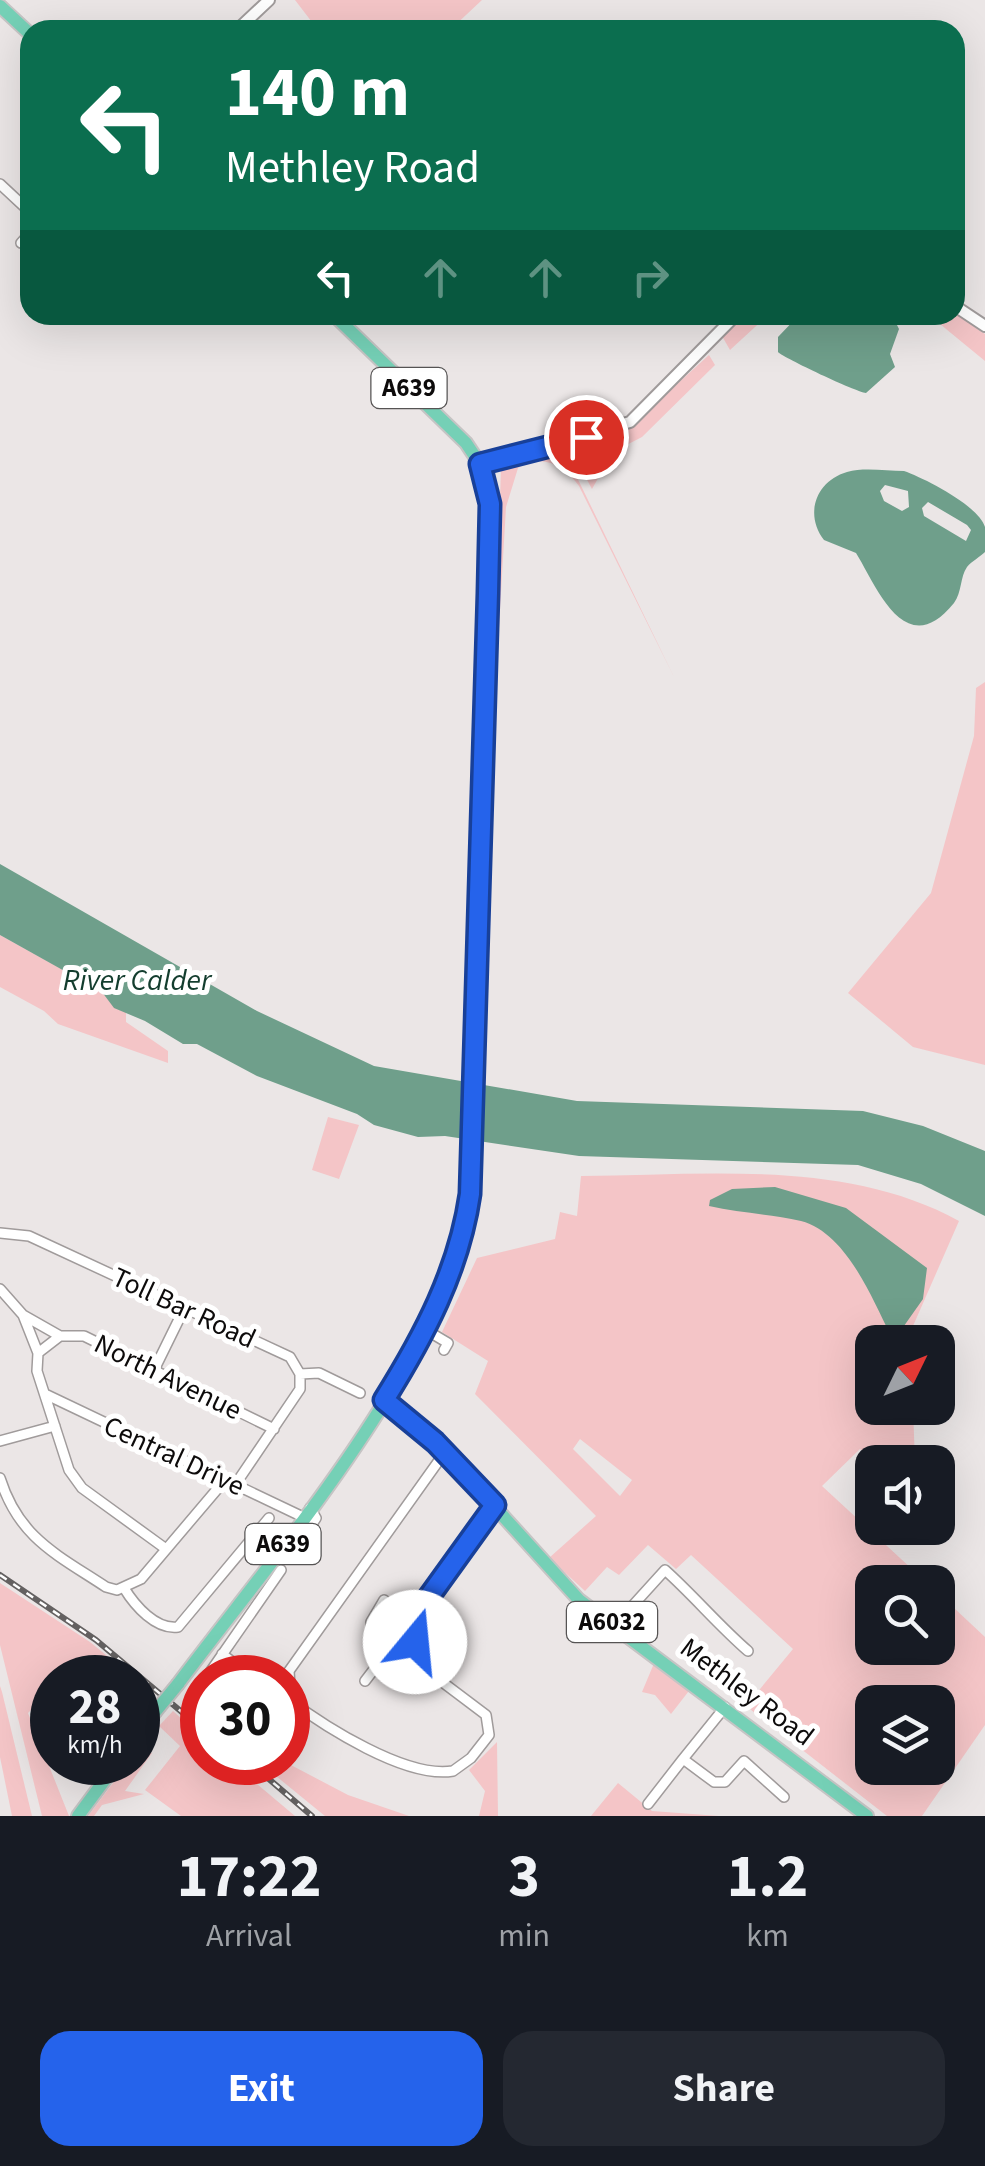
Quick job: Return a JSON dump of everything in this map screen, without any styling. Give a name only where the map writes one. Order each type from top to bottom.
[{"type":"main road","points":[[0,6],[20,25]]},
{"type":"main road","name":"A639","points":[[160,1706],[307,1513],[384,1400],[426,1330],[457,1255],[467,1214],[472,1155],[488,491],[480,464],[456,432],[344,325]]},
{"type":"main road","name":"Methley Road","points":[[384,1400],[445,1452],[558,1582],[867,1816]]},
{"type":"main road","points":[[78,1816],[101,1785]]},
{"type":"street","points":[[248,20],[269,0]]},
{"type":"street","points":[[0,184],[20,203]]},
{"type":"street","points":[[480,464],[630,422],[726,325]]},
{"type":"street","name":"Toll Bar Road","points":[[0,1233],[29,1236],[290,1358],[300,1374],[319,1372],[360,1393]]},
{"type":"street","points":[[0,1289],[23,1314],[38,1353],[37,1371],[69,1470],[82,1488],[166,1549]]},
{"type":"street","points":[[154,1370],[184,1309]]},
{"type":"street","name":"North Avenue","points":[[23,1314],[60,1336],[84,1336],[274,1429]]},
{"type":"street","points":[[426,1330],[448,1343],[444,1350]]},
{"type":"street","points":[[38,1353],[60,1336]]},
{"type":"street","points":[[0,1478],[10,1510],[35,1540],[106,1587],[124,1588],[141,1579],[230,1483],[274,1429],[300,1388],[300,1374]]},
{"type":"street","name":"Central Drive","points":[[46,1394],[230,1483],[307,1513]]},
{"type":"street","points":[[0,1441],[55,1426]]},
{"type":"street","points":[[300,1655],[445,1452]]},
{"type":"street","points":[[310,1715],[344,1738],[444,1772],[460,1768],[489,1735],[480,1706],[447,1690],[429,1672],[418,1652],[414,1622],[495,1505]]},
{"type":"street","points":[[296,1549],[316,1518],[307,1513]]},
{"type":"street","points":[[124,1588],[135,1605],[164,1628],[178,1627],[268,1518]]},
{"type":"street","points":[[222,1654],[281,1570]]},
{"type":"street","points":[[616,1624],[666,1570],[700,1602],[708,1616],[748,1651]]},
{"type":"street","points":[[365,1681],[378,1664],[371,1622],[384,1600],[414,1622]]},
{"type":"street","points":[[648,1804],[725,1707]]},
{"type":"street","points":[[683,1759],[714,1782],[725,1782],[744,1761],[784,1797]]},
{"type":"shaded area","points":[[295,0],[482,0],[461,20],[310,20]]},
{"type":"shaded area","points":[[965,320],[985,334],[985,361],[941,325],[965,325]]},
{"type":"shaded area","points":[[732,325],[757,325],[730,350],[722,336]]},
{"type":"shaded area","points":[[709,355],[715,365],[642,437],[613,452],[592,489],[578,463],[580,448],[631,426]]},
{"type":"shaded area","points":[[560,453],[570,463],[674,677],[579,486],[559,467],[536,462],[518,468],[506,507],[495,695],[501,464]]},
{"type":"shaded area","points":[[985,682],[985,1065],[913,1047],[848,993],[931,893],[974,736],[976,688]]},
{"type":"shaded area","points":[[0,935],[103,992],[126,1012],[126,1022],[168,1051],[168,1063],[58,1024],[44,1011],[0,987]]},
{"type":"shaded area","points":[[328,1117],[359,1125],[339,1179],[312,1170]]},
{"type":"shaded area","points":[[726,1173],[823,1179],[870,1188],[916,1201],[959,1221],[913,1325],[855,1325],[855,1425],[914,1425],[914,1445],[855,1445],[855,1454],[822,1486],[855,1516],[855,1545],[886,1545],[908,1565],[855,1565],[855,1665],[955,1665],[955,1609],[985,1637],[985,1725],[955,1768],[955,1685],[855,1685],[855,1785],[943,1785],[922,1816],[887,1816],[746,1706],[793,1649],[691,1555],[676,1569],[648,1545],[619,1575],[607,1567],[585,1591],[549,1558],[596,1516],[475,1394],[488,1361],[442,1332],[477,1258],[555,1239],[560,1212],[577,1216],[581,1176]],"holes":[[[580,1439],[632,1480],[620,1496],[573,1449]]]},
{"type":"shaded area","points":[[0,1583],[106,1655],[30,1655],[30,1767],[0,1645]]},
{"type":"shaded area","points":[[655,1661],[692,1687],[671,1714],[655,1695],[642,1692]]},
{"type":"shaded area","points":[[0,1686],[32,1816],[12,1816],[0,1757]]},
{"type":"shaded area","points":[[173,1711],[180,1717],[180,1746],[160,1727]]},
{"type":"shaded area","points":[[497,1742],[498,1816],[479,1816],[485,1791],[469,1770]]},
{"type":"shaded area","points":[[180,1746],[180,1785],[258,1785],[295,1816],[181,1816],[145,1790],[149,1785],[160,1785],[160,1771]]},
{"type":"shaded area","points":[[310,1775],[348,1795],[409,1816],[325,1816],[287,1785],[310,1785]]},
{"type":"shaded area","points":[[618,1783],[652,1811],[719,1816],[591,1816]]},
{"type":"shaded area","points":[[34,1785],[57,1785],[69,1816],[42,1816]]},
{"type":"shaded area","points":[[111,1785],[129,1785],[125,1791],[144,1794],[102,1805],[94,1816],[88,1816]]},
{"type":"water","points":[[789,325],[897,325],[899,329],[890,354],[895,367],[866,393],[778,352],[778,337]]},
{"type":"water","points":[[861,470],[904,471],[949,493],[972,510],[985,527],[985,552],[967,567],[954,603],[937,620],[921,625],[894,613],[856,553],[824,540],[815,520],[816,500],[836,476]],"holes":[[[885,485],[908,491],[909,507],[902,511],[884,501],[880,491]],[[928,502],[967,525],[971,530],[966,541],[924,516],[922,508]]]},
{"type":"water","name":"River Calder","points":[[0,864],[257,1011],[374,1066],[577,1101],[863,1111],[923,1126],[985,1151],[985,1216],[921,1184],[858,1165],[579,1156],[445,1136],[418,1137],[374,1125],[357,1114],[257,1076],[197,1044],[183,1044],[114,1008],[102,992],[0,935]]},
{"type":"water","points":[[775,1187],[846,1208],[927,1268],[923,1299],[905,1325],[885,1325],[855,1268],[831,1238],[801,1221],[709,1206],[710,1200],[732,1189]]},
{"type":"railway","points":[[0,1575],[96,1640],[180,1711]]},
{"type":"railway","points":[[276,1785],[312,1816]]},
{"type":"route","points":[[415,1642],[418,1612],[495,1505],[435,1442],[384,1400],[426,1330],[440,1297],[457,1255],[470,1194],[490,504],[480,464],[586,437]]}]
